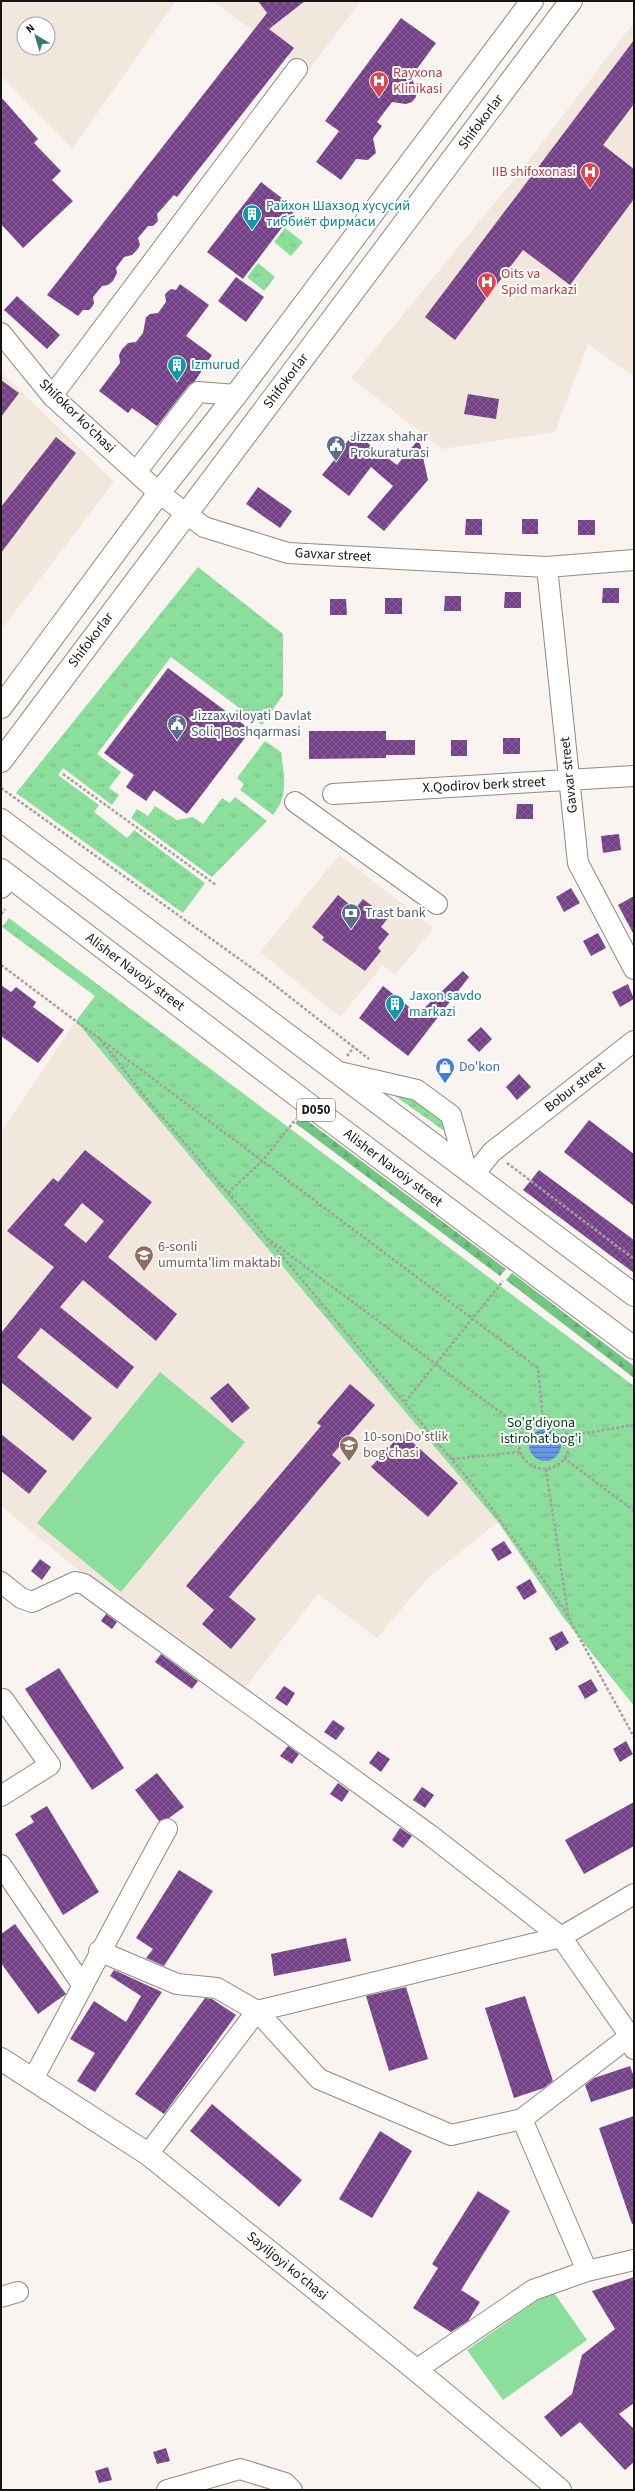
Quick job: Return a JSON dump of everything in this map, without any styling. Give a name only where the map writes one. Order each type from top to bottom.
[{"type":"main road","points":[[1,707],[159,493],[236,395],[532,1]]},
{"type":"main road","name":"Shifokorlar","points":[[1,761],[571,1]]},
{"type":"main road","points":[[1,820],[634,1295]]},
{"type":"main road","name":"Alisher Navoiy street","points":[[4,878],[634,1348]]},
{"type":"main road","name":"Sayiljoyi ko'chasi","points":[[1,2058],[148,2154],[416,2370],[560,2490]]},
{"type":"street","points":[[52,396],[297,69]]},
{"type":"street","name":"Shifokor ko'chasi","points":[[1,333],[52,396],[159,493]]},
{"type":"street","points":[[136,472],[198,392],[236,395]]},
{"type":"street","name":"Gavxar street","points":[[159,493],[204,527],[288,552],[547,567],[634,560]]},
{"type":"street","name":"Gavxar street","points":[[547,567],[578,862],[634,969]]},
{"type":"street","name":"X.Qodirov berk street","points":[[334,794],[634,776]]},
{"type":"street","points":[[295,802],[437,904]]},
{"type":"street","name":"Bobur street","points":[[470,1172],[516,1132],[634,1041]]},
{"type":"street","points":[[335,1071],[417,1090],[451,1115],[470,1172]]},
{"type":"street","points":[[1,1582],[21,1598],[32,1602],[75,1582],[84,1584],[430,1835],[561,1937],[632,2042],[522,2119],[451,2135],[319,2079],[257,2011],[217,1988],[177,1984],[99,1951]]},
{"type":"street","points":[[1,1700],[3,1699],[50,1766],[1,1796]]},
{"type":"street","points":[[33,2079],[83,1986],[99,1951],[167,1830]]},
{"type":"street","points":[[1,1865],[83,1986]]},
{"type":"street","points":[[148,2154],[257,2011],[561,1937],[634,1894]]},
{"type":"street","points":[[522,2119],[587,2271]]},
{"type":"street","points":[[416,2370],[533,2290],[587,2271],[634,2260]]},
{"type":"street","points":[[166,2490],[240,2469],[285,2483],[292,2490]]},
{"type":"path","points":[[63,774],[216,885]]},
{"type":"path","points":[[1,788],[263,976],[371,1060]]},
{"type":"path","points":[[1,914],[5,909]]},
{"type":"path","points":[[1,965],[263,1160],[538,1368],[543,1420]]},
{"type":"path","points":[[100,1038],[150,1102],[406,1402],[484,1498],[568,1617],[634,1737]]},
{"type":"path","points":[[228,1193],[263,1160],[292,1124]]},
{"type":"path","points":[[492,1152],[634,1259]]},
{"type":"path","points":[[267,1238],[524,1430]]},
{"type":"path","points":[[406,1402],[503,1281]]},
{"type":"path","points":[[543,1420],[557,1423],[567,1436],[568,1445],[564,1458],[556,1466],[546,1469],[532,1467],[526,1462],[520,1452],[519,1441],[524,1430],[532,1422],[543,1420]]},
{"type":"path","points":[[567,1436],[634,1425]]},
{"type":"path","points":[[452,1459],[520,1452]]},
{"type":"path","points":[[564,1458],[634,1511]]},
{"type":"path","points":[[546,1469],[568,1617]]},
{"type":"shaded area","points":[[1,1],[176,1],[72,149],[1,76]]},
{"type":"shaded area","points":[[212,1],[361,1],[308,71]]},
{"type":"shaded area","points":[[634,22],[634,377],[588,344],[555,432],[442,449],[351,378],[520,172]]},
{"type":"shaded area","points":[[1,372],[114,482],[1,630]]},
{"type":"shaded area","points":[[339,855],[434,928],[395,975],[383,965],[340,1017],[260,952]]},
{"type":"shaded area","name":"6-sonli umumta'lim maktabi","points":[[76,1021],[498,1522],[427,1579],[377,1638],[318,1594],[240,1694],[119,1604],[1,1506],[1,1132]]},
{"type":"green space","points":[[285,228],[303,242],[291,256],[274,242]]},
{"type":"green space","points":[[258,263],[275,277],[264,291],[247,277]]},
{"type":"green space","points":[[198,567],[283,634],[283,695],[262,725],[171,657],[97,754],[121,772],[109,788],[119,795],[112,805],[63,768],[58,775],[99,805],[94,812],[127,838],[134,830],[205,883],[183,913],[16,793]]},
{"type":"green space","points":[[265,741],[281,752],[284,777],[281,800],[273,815],[240,790],[244,784],[237,778]]},
{"type":"green space","points":[[235,797],[267,821],[212,877],[131,818],[137,809],[148,816],[155,806],[177,820],[193,817],[203,824],[222,798],[230,803]]},
{"type":"green space","name":"So'g'diyona istirohat bog'i","points":[[9,918],[634,1386],[634,1706],[563,1617],[498,1522],[76,1021],[95,996],[2,927]]},
{"type":"green space","points":[[395,1096],[412,1097],[442,1119],[450,1135]]},
{"type":"green space","points":[[301,1116],[506,1269],[500,1276],[295,1123]]},
{"type":"green space","points":[[512,1273],[634,1366],[634,1378],[506,1280]]},
{"type":"green space","points":[[160,1372],[245,1442],[121,1592],[37,1523]]},
{"type":"green space","points":[[552,2290],[587,2340],[503,2400],[467,2350]]},
{"type":"water","points":[[545,1429],[556,1434],[561,1445],[556,1456],[545,1461],[534,1456],[529,1445],[534,1434]]},
{"type":"building","points":[[258,1],[305,1],[269,29],[294,48],[177,197],[174,195],[157,214],[158,221],[153,226],[148,226],[138,238],[140,245],[132,255],[124,257],[116,268],[117,273],[113,281],[108,285],[102,286],[93,297],[94,303],[92,307],[89,310],[83,310],[78,316],[47,295],[267,13]]},
{"type":"building","name":"Rayxona Klinikasi","points":[[401,18],[436,43],[411,77],[417,90],[416,97],[412,102],[406,104],[392,102],[377,122],[382,126],[373,138],[376,153],[368,160],[356,159],[341,180],[316,162],[339,131],[325,121]]},
{"type":"building","points":[[634,40],[634,104],[603,145],[634,169],[634,199],[570,285],[523,250],[455,340],[425,317]]},
{"type":"building","points":[[1,97],[38,139],[34,143],[61,171],[52,180],[73,201],[23,248],[1,224]]},
{"type":"building","name":"Райхон Шахзод хусусий тиббиёт фирмаси","points":[[261,182],[296,209],[243,279],[207,252]]},
{"type":"building","points":[[236,277],[264,297],[246,322],[218,301]]},
{"type":"building","points":[[180,284],[209,305],[186,336],[212,355],[195,381],[189,385],[157,426],[132,408],[128,413],[99,391],[120,363],[119,355],[122,349],[128,343],[136,342],[143,333],[146,317],[150,314],[158,313],[166,302],[165,294],[171,289],[176,290]]},
{"type":"building","points":[[17,296],[60,335],[47,349],[4,310]]},
{"type":"building","points":[[1,380],[19,393],[1,417]]},
{"type":"building","points":[[468,394],[499,399],[496,419],[464,414]]},
{"type":"building","points":[[354,433],[397,465],[419,439],[428,480],[384,531],[367,517],[393,486],[371,467],[349,496],[322,475],[335,459],[333,456],[340,446],[343,447]]},
{"type":"building","points":[[56,437],[76,453],[1,553],[1,507]]},
{"type":"building","points":[[258,487],[292,511],[280,528],[246,504]]},
{"type":"building","points":[[466,519],[482,519],[482,535],[465,535]]},
{"type":"building","points":[[522,519],[538,519],[538,534],[522,534]]},
{"type":"building","points":[[578,520],[595,520],[595,535],[578,535]]},
{"type":"building","points":[[603,588],[619,588],[619,603],[602,603]]},
{"type":"building","points":[[505,592],[521,592],[521,608],[504,608]]},
{"type":"building","points":[[445,596],[461,596],[461,611],[444,611]]},
{"type":"building","points":[[385,598],[402,598],[402,614],[385,614]]},
{"type":"building","points":[[330,599],[346,599],[347,615],[330,615]]},
{"type":"building","name":"Jizzax viloyati Davlat Soliq Boshqarmasi","points":[[168,668],[251,730],[187,814],[154,790],[146,801],[126,787],[134,775],[104,753]]},
{"type":"building","points":[[309,731],[386,731],[386,740],[415,740],[415,755],[386,755],[386,758],[309,759]]},
{"type":"building","points":[[503,738],[520,738],[520,754],[503,754]]},
{"type":"building","points":[[451,740],[467,740],[467,756],[451,756]]},
{"type":"building","points":[[517,804],[533,804],[533,819],[516,819]]},
{"type":"building","points":[[619,834],[621,850],[603,853],[601,836]]},
{"type":"building","points":[[571,888],[580,903],[564,912],[556,897]]},
{"type":"building","name":"Trast bank","points":[[338,895],[355,909],[363,899],[388,918],[381,927],[389,934],[378,948],[381,951],[365,971],[322,940],[324,937],[312,927]]},
{"type":"building","points":[[634,896],[634,935],[618,905]]},
{"type":"building","points":[[598,933],[606,948],[591,956],[583,941]]},
{"type":"building","name":"Jaxon savdo markazi","points":[[463,971],[469,977],[408,1056],[359,1018],[383,986],[418,1014]]},
{"type":"building","points":[[628,984],[634,999],[620,1007],[612,992]]},
{"type":"building","points":[[1,985],[11,992],[16,987],[36,1002],[33,1007],[64,1030],[38,1063],[1,1036]]},
{"type":"building","points":[[481,1027],[492,1039],[479,1052],[467,1040]]},
{"type":"building","points":[[519,1074],[531,1087],[517,1100],[506,1087]]},
{"type":"building","points":[[589,1120],[634,1154],[634,1206],[564,1152]]},
{"type":"building","points":[[85,1150],[152,1202],[108,1257],[177,1314],[156,1341],[83,1280],[60,1307],[134,1367],[117,1389],[41,1328],[17,1357],[92,1418],[73,1441],[1,1382],[1,1333],[54,1267],[7,1231],[53,1178],[58,1182]],"holes":[[[82,1203],[104,1221],[86,1243],[64,1225]]]},
{"type":"building","points":[[539,1170],[634,1240],[634,1273],[523,1190]]},
{"type":"building","points":[[228,1383],[250,1408],[232,1423],[210,1398]]},
{"type":"building","points":[[350,1384],[375,1405],[332,1455],[341,1463],[229,1597],[256,1619],[231,1649],[202,1624],[214,1610],[186,1586],[321,1426],[317,1423]]},
{"type":"building","points":[[402,1433],[458,1483],[428,1517],[371,1467]]},
{"type":"building","points":[[1,1434],[47,1471],[29,1494],[1,1471]]},
{"type":"building","points":[[504,1541],[512,1553],[498,1561],[491,1549]]},
{"type":"building","points":[[40,1559],[51,1567],[42,1580],[31,1571]]},
{"type":"building","points":[[530,1579],[537,1592],[524,1600],[516,1587]]},
{"type":"building","points":[[106,1614],[117,1622],[112,1629],[101,1621]]},
{"type":"building","points":[[562,1631],[569,1643],[556,1651],[549,1638]]},
{"type":"building","points":[[161,1654],[198,1681],[192,1689],[155,1662]]},
{"type":"building","points":[[59,1668],[124,1768],[92,1790],[25,1689]]},
{"type":"building","points":[[591,1679],[598,1691],[585,1699],[578,1686]]},
{"type":"building","points":[[284,1686],[295,1693],[287,1706],[275,1698]]},
{"type":"building","points":[[333,1720],[345,1728],[336,1740],[324,1732]]},
{"type":"building","points":[[626,1741],[633,1754],[620,1762],[613,1749]]},
{"type":"building","points":[[288,1746],[299,1754],[292,1764],[280,1756]]},
{"type":"building","points":[[378,1751],[390,1759],[381,1772],[369,1763]]},
{"type":"building","points":[[157,1773],[184,1807],[169,1818],[159,1821],[135,1790]]},
{"type":"building","points":[[338,1783],[349,1791],[342,1802],[330,1794]]},
{"type":"building","points":[[422,1787],[434,1795],[425,1808],[413,1800]]},
{"type":"building","points":[[634,1802],[634,1846],[584,1874],[565,1840]]},
{"type":"building","points":[[47,1806],[99,1892],[63,1915],[15,1834],[34,1822],[30,1816]]},
{"type":"building","points":[[400,1828],[412,1836],[403,1848],[392,1840]]},
{"type":"building","points":[[179,1870],[213,1891],[164,1966],[146,1958],[153,1949],[136,1938]]},
{"type":"building","points":[[15,1924],[66,1994],[38,2014],[1,1963],[1,1934]]},
{"type":"building","points":[[346,1938],[351,1961],[274,1976],[271,1954]]},
{"type":"building","points":[[114,1970],[162,1992],[95,2092],[77,2081],[95,2053],[70,2039],[94,2001],[126,2022],[141,1996],[110,1976]]},
{"type":"building","points":[[406,1987],[428,2059],[389,2071],[366,1996]]},
{"type":"building","points":[[525,1996],[553,2081],[544,2088],[514,2098],[485,2008]]},
{"type":"building","points":[[205,1998],[212,1999],[236,2015],[164,2114],[135,2094]]},
{"type":"building","points":[[630,2066],[634,2077],[634,2088],[591,2102],[585,2085],[594,2078]]},
{"type":"building","points":[[212,2104],[302,2180],[279,2207],[190,2131]]},
{"type":"building","points":[[634,2116],[634,2224],[632,2224],[599,2128]]},
{"type":"building","points":[[380,2131],[412,2151],[372,2218],[339,2199]]},
{"type":"building","points":[[478,2191],[510,2211],[461,2290],[480,2302],[468,2321],[451,2332],[413,2308],[438,2268],[432,2264]]},
{"type":"building","points":[[634,2277],[634,2403],[619,2414],[634,2429],[634,2462],[625,2470],[580,2422],[561,2437],[544,2417],[572,2394],[582,2355],[615,2329],[592,2291]]},
{"type":"building","points":[[166,2448],[170,2461],[157,2464],[153,2452]]},
{"type":"building","points":[[108,2467],[112,2480],[99,2483],[95,2471]]},
{"type":"place","name":"Rayxona Klinikasi","points":[[379,98]]},
{"type":"place","name":"IIB shifoxonasi","points":[[590,189]]},
{"type":"place","name":"Райхон Шахзод хусусий тиббиёт фирмаси","points":[[252,231]]},
{"type":"place","name":"Oits va Spid markazi","points":[[487,299]]},
{"type":"place","name":"Izmurud","points":[[177,382]]},
{"type":"place","name":"Jizzax shahar Prokuraturasi","points":[[336,462]]},
{"type":"place","name":"Jizzax viloyati Davlat Soliq Boshqarmasi","points":[[177,741]]},
{"type":"place","name":"Trast bank","points":[[351,930]]},
{"type":"place","name":"Jaxon savdo markazi","points":[[395,1021]]},
{"type":"place","name":"Do'kon","points":[[445,1084]]},
{"type":"place","name":"6-sonli umumta'lim maktabi","points":[[144,1272]]},
{"type":"place","name":"10-son Do'stlik bog'chasi","points":[[349,1462]]}]
